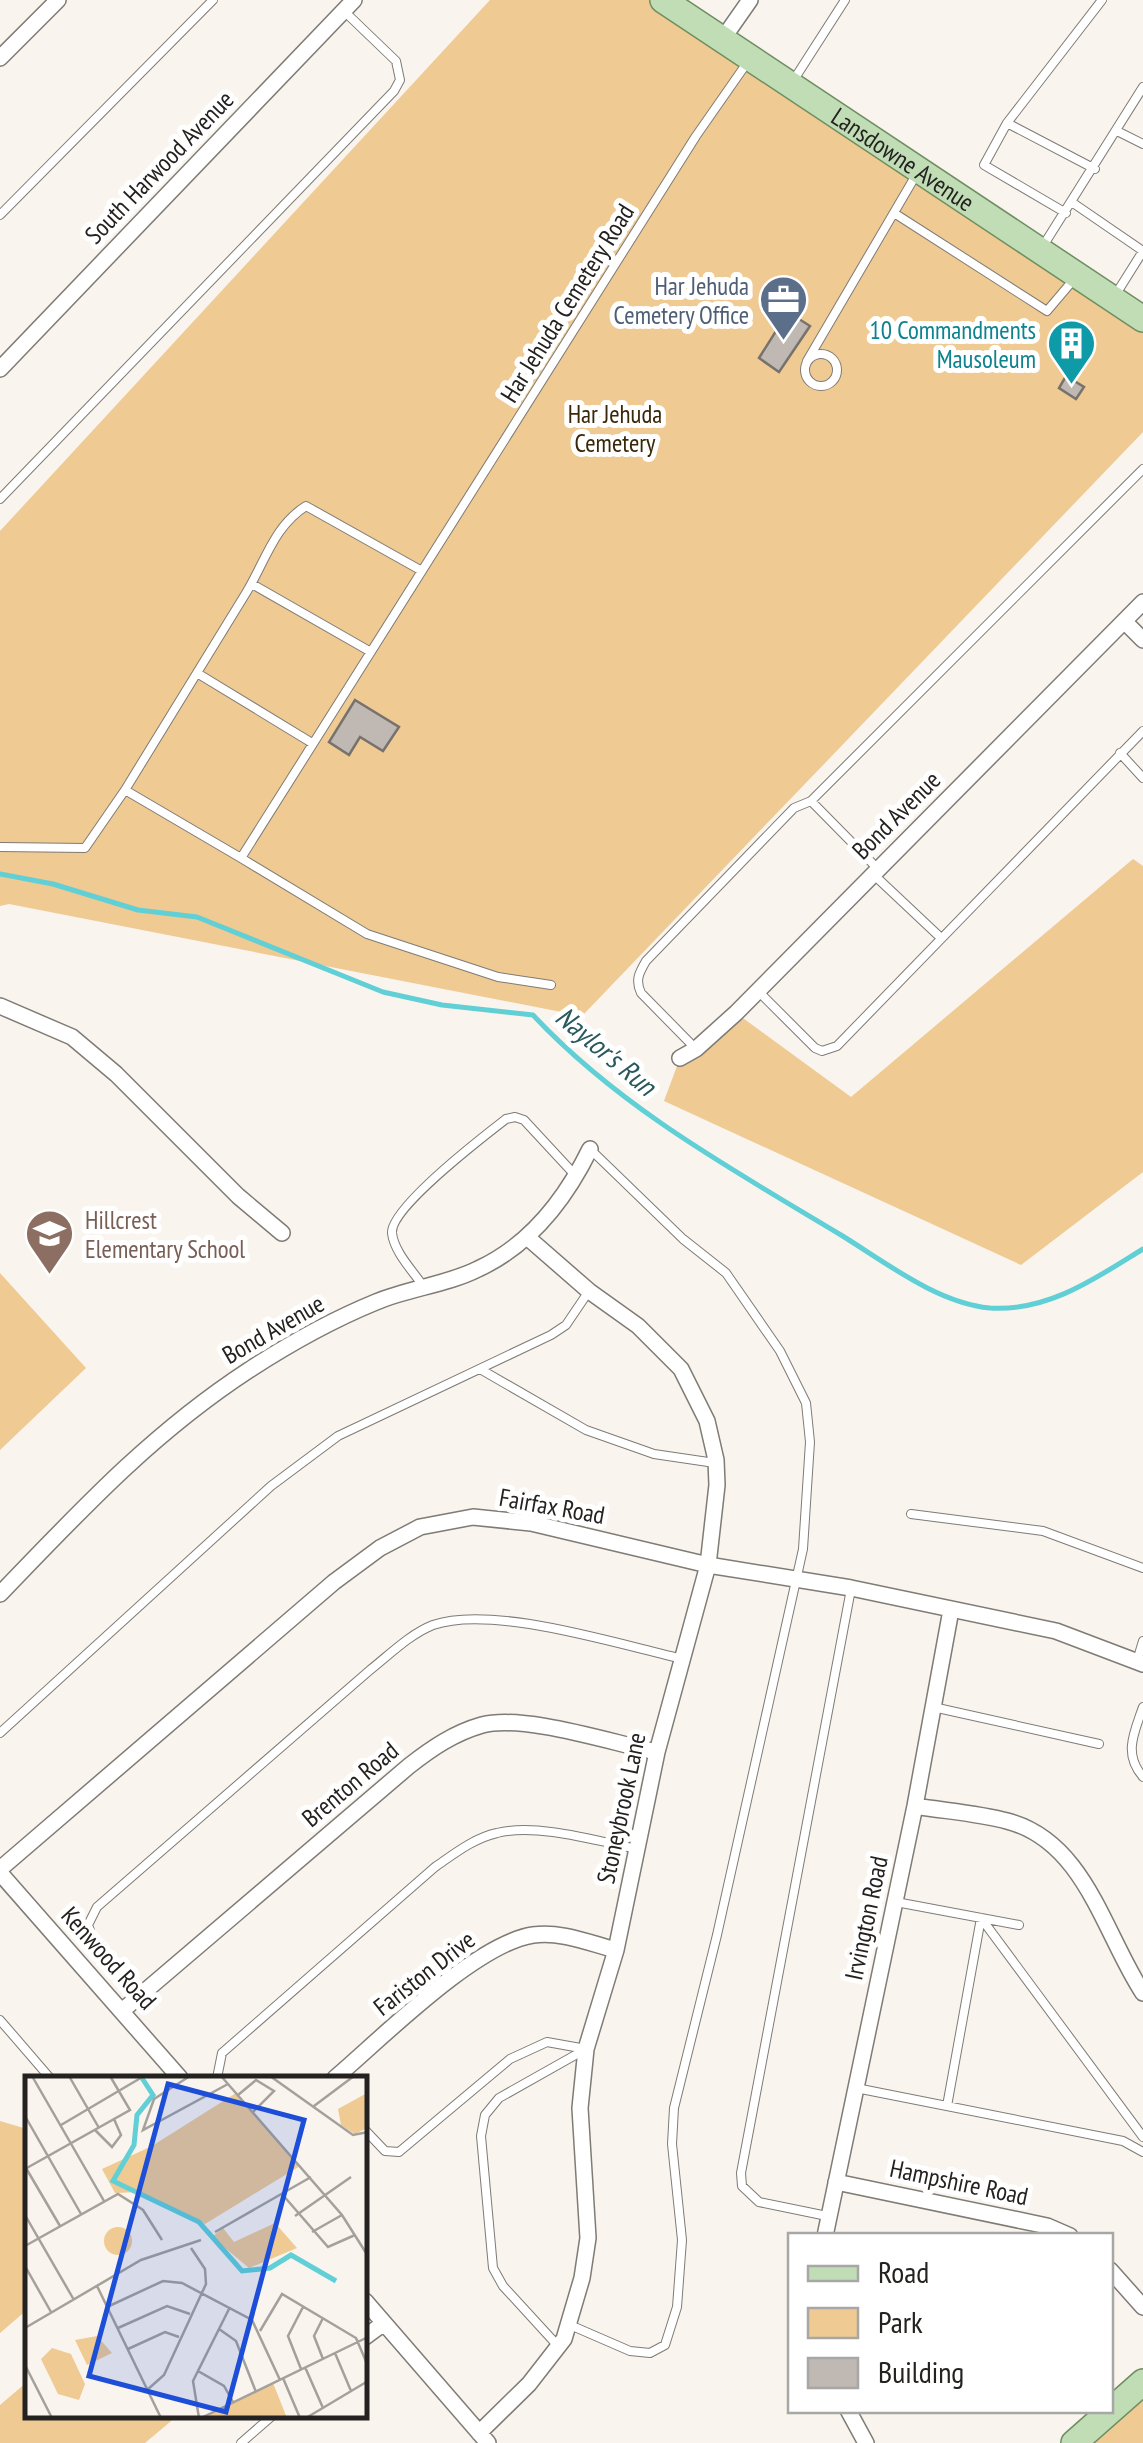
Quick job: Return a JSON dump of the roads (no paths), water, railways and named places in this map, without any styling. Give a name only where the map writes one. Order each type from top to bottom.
[{"type":"main road","name":"Lansdowne Avenue","points":[[662,0],[1143,318]]},
{"type":"main road","points":[[1113,2408],[1139,2394]]},
{"type":"main road","points":[[1074,2443],[1107,2413]]},
{"type":"street","points":[[0,58],[58,0]]},
{"type":"street","points":[[722,40],[750,0]]},
{"type":"street","name":"South Harwood Avenue","points":[[0,369],[349,5]]},
{"type":"street","name":"Bond Avenue","points":[[680,1058],[758,990],[1143,602]]},
{"type":"street","points":[[1124,620],[1143,640]]},
{"type":"street","points":[[0,1006],[72,1037],[116,1074],[238,1196],[282,1232]]},
{"type":"street","name":"Bond Avenue","points":[[0,1594],[102,1489],[181,1417],[286,1346],[376,1302],[477,1270],[528,1237],[546,1220],[590,1149]]},
{"type":"street","name":"Stoneybrook Lane","points":[[484,2438],[558,2346],[570,2324],[588,2238],[580,2108],[586,2049],[616,1950],[657,1752],[708,1565],[716,1463],[707,1421],[681,1370],[638,1326],[589,1291],[528,1237]]},
{"type":"street","name":"Fairfax Road","points":[[0,1871],[334,1582],[380,1548],[420,1527],[473,1518],[530,1523],[708,1565],[851,1588],[1056,1631],[1140,1662]]},
{"type":"street","name":"Irvington Road","points":[[825,2233],[951,1610]]},
{"type":"street","name":"Brenton Road","points":[[123,2010],[408,1766],[457,1734],[486,1724],[511,1722],[657,1752]]},
{"type":"street","points":[[914,1806],[1010,1822],[1044,1840],[1072,1865],[1143,1993]]},
{"type":"street","name":"Kenwood Road","points":[[0,1871],[178,2076]]},
{"type":"street","name":"Fariston Drive","points":[[337,2076],[472,1962],[514,1939],[557,1934],[616,1950]]},
{"type":"street","name":"Hampshire Road","points":[[836,2182],[1048,2226],[1063,2233]]},
{"type":"street","points":[[1113,2273],[1143,2307]]},
{"type":"street","points":[[368,2304],[484,2438]]},
{"type":"street","points":[[368,2336],[384,2323]]},
{"type":"street","points":[[850,2413],[866,2443]]},
{"type":"lane","points":[[0,215],[213,0]]},
{"type":"lane","points":[[790,85],[845,0]]},
{"type":"lane","points":[[1066,214],[984,165],[1007,123],[1102,0]]},
{"type":"lane","points":[[0,499],[394,91],[400,80],[396,61],[349,5]]},
{"type":"lane","name":"Har Jehuda Cemetery Road","points":[[242,858],[696,136],[750,58]]},
{"type":"lane","points":[[1041,250],[1143,87]]},
{"type":"lane","points":[[1007,123],[1095,169]]},
{"type":"lane","points":[[1117,131],[1143,144]]},
{"type":"lane","points":[[807,361],[816,354],[831,358],[837,371],[833,380],[825,386],[814,384],[805,372],[807,361],[920,170]]},
{"type":"lane","points":[[1073,202],[1143,251],[1114,298]]},
{"type":"lane","points":[[894,214],[1047,311],[1078,274]]},
{"type":"lane","points":[[696,1048],[641,993],[637,981],[646,961],[794,808],[811,802],[1143,469]]},
{"type":"lane","points":[[0,848],[84,848],[125,790],[252,584],[282,526],[306,506],[422,571]]},
{"type":"lane","points":[[252,584],[371,652]]},
{"type":"lane","points":[[197,673],[312,744]]},
{"type":"lane","points":[[758,990],[816,1048],[828,1050],[838,1046],[1143,731]]},
{"type":"lane","points":[[1120,753],[1143,778]]},
{"type":"lane","points":[[125,790],[367,934],[498,977],[552,985]]},
{"type":"lane","points":[[811,802],[941,938]]},
{"type":"lane","points":[[423,1286],[395,1242],[393,1224],[408,1200],[506,1119],[524,1120],[576,1176]]},
{"type":"lane","points":[[570,2324],[630,2351],[650,2353],[665,2345],[677,2306],[682,2240],[672,2144],[674,2108],[718,1935],[803,1549],[810,1442],[806,1402],[780,1350],[726,1274],[682,1239],[590,1149]]},
{"type":"lane","points":[[0,1733],[272,1486],[338,1436],[566,1326],[589,1291]]},
{"type":"lane","points":[[480,1369],[586,1430],[654,1454],[716,1463]]},
{"type":"lane","points":[[911,1514],[1043,1531],[1143,1568]]},
{"type":"lane","points":[[827,2216],[759,2202],[742,2186],[741,2173],[851,1588]]},
{"type":"lane","points":[[137,1998],[94,1942],[88,1925],[97,1907],[414,1636],[434,1625],[487,1618],[682,1660]]},
{"type":"lane","points":[[1140,1662],[1143,1641]]},
{"type":"lane","points":[[933,1707],[1099,1744]]},
{"type":"lane","points":[[1143,1707],[1129,1748],[1143,1777]]},
{"type":"lane","points":[[217,2076],[222,2053],[435,1867],[469,1844],[496,1833],[519,1830],[637,1848]]},
{"type":"lane","points":[[894,1902],[1019,1925]]},
{"type":"lane","points":[[947,2106],[981,1918]]},
{"type":"lane","points":[[981,1918],[1143,2138]]},
{"type":"lane","points":[[0,2020],[48,2076]]},
{"type":"lane","points":[[368,2133],[385,2152],[399,2152],[510,2059],[547,2042],[586,2049]]},
{"type":"lane","points":[[558,2346],[503,2286],[493,2268],[481,2136],[486,2115],[499,2098],[586,2049]]},
{"type":"lane","points":[[856,2088],[1123,2141],[1143,2152]]},
{"type":"lane","points":[[1123,2141],[1132,2132],[1131,2121]]},
{"type":"lane","points":[[241,2443],[270,2418]]},
{"type":"waterway","name":"Naylor's Run","points":[[0,874],[53,884],[138,910],[197,917],[383,992],[442,1005],[533,1015],[603,1079],[679,1136],[894,1269],[931,1290],[970,1305],[1011,1308],[1052,1299],[1143,1249]]},
{"type":"place","name":"Har Jehuda Cemetery Office","points":[[784,342]]},
{"type":"place","name":"10 Commandments Mausoleum","points":[[1071,386]]},
{"type":"place","name":"Hillcrest Elementary School","points":[[50,1276]]},
{"type":"park label","name":"Har Jehuda Cemetery","points":[[615,428]]}]
